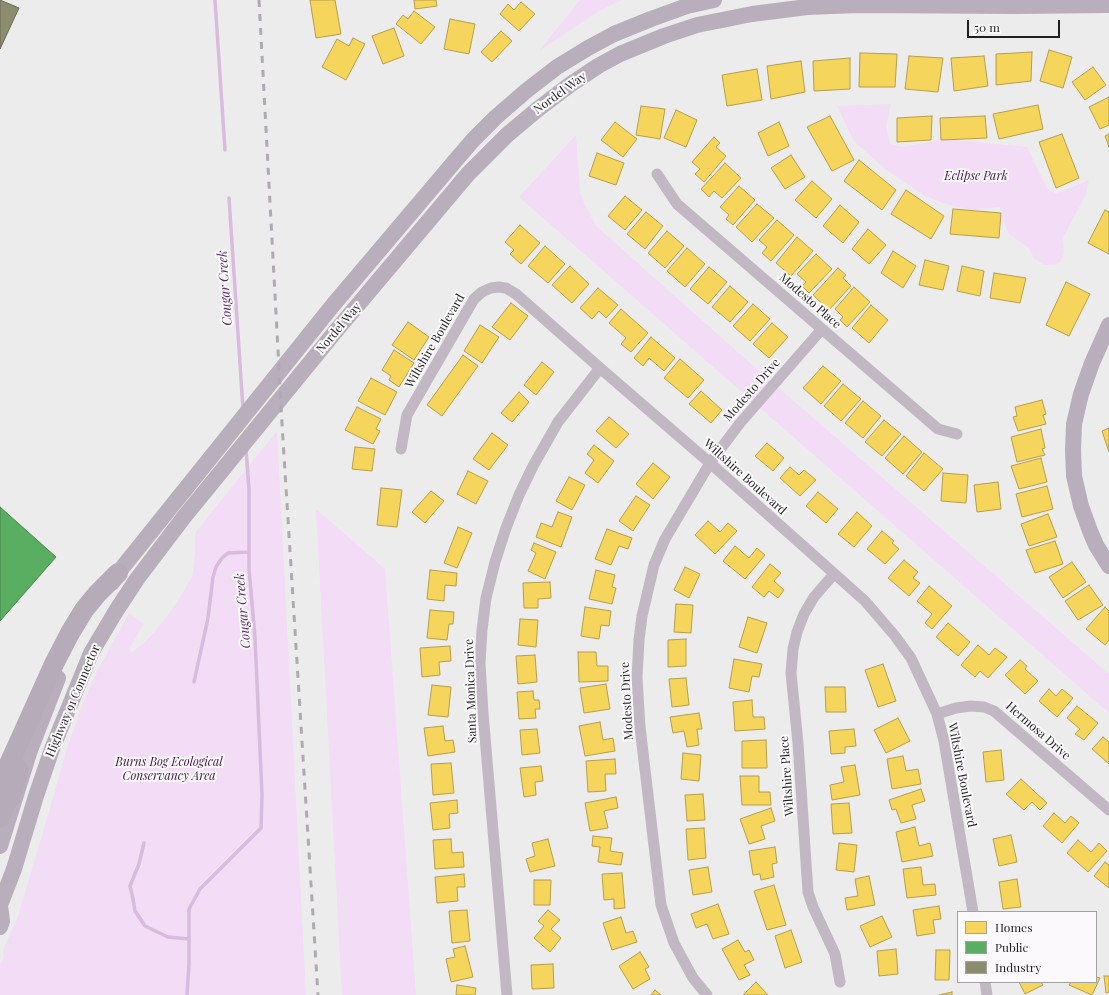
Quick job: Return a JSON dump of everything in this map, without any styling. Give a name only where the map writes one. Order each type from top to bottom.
[{"type":"highway","points":[[0,784],[54,664],[70,633],[84,610],[97,594],[118,573]]},
{"type":"highway","points":[[0,817],[18,768],[30,750]]},
{"type":"main road","name":"Nordel Way","points":[[183,492],[333,305],[473,140],[496,117],[557,67],[614,34],[651,18],[687,6],[714,0]]},
{"type":"main road","name":"Nordel Way","points":[[184,516],[335,332],[468,174],[507,135],[538,109],[598,66],[628,51],[664,36],[698,25],[752,14],[807,7],[859,5],[1016,6],[1109,4]]},
{"type":"main road","points":[[1109,325],[1092,363],[1081,394],[1074,424],[1072,450],[1074,476],[1081,506],[1096,545],[1109,566]]},
{"type":"main road","name":"Highway 91 Connector","points":[[0,846],[30,750],[63,667],[87,622],[118,573],[183,492]]},
{"type":"main road","name":"Highway 91 Connector","points":[[0,927],[2,921],[0,905],[14,869],[36,796],[52,749],[91,653],[137,579],[184,516]]},
{"type":"street","name":"Modesto Place","points":[[657,174],[677,204],[938,429],[957,434]]},
{"type":"street","name":"Wiltshire Boulevard","points":[[401,449],[407,415],[474,299],[482,292],[491,288],[499,287],[506,288],[516,294],[710,463],[865,601],[895,636],[911,658],[937,714],[944,741],[973,911]]},
{"type":"street","name":"Modesto Drive","points":[[707,995],[693,978],[674,943],[661,905],[640,727],[637,677],[642,616],[654,564],[665,539],[710,463],[740,423],[822,329]]},
{"type":"street","name":"Santa Monica Drive","points":[[507,995],[482,713],[480,663],[486,598],[495,562],[506,528],[519,495],[533,466],[558,422],[600,368]]},
{"type":"street","name":"Wiltshire Place","points":[[834,574],[814,597],[796,632],[791,673],[798,743],[808,892],[813,907],[835,954],[840,982]]},
{"type":"street","name":"Hermosa Drive","points":[[937,714],[956,708],[971,706],[984,707],[994,711],[1109,810]]},
{"type":"street","points":[[984,983],[987,995]]},
{"type":"green space","points":[[580,0],[622,0],[599,11],[539,51]]},
{"type":"green space","name":"Eclipse Park","points":[[891,104],[886,127],[890,144],[902,147],[946,139],[1027,147],[1047,188],[1056,194],[1089,180],[1086,194],[1063,238],[1064,253],[1060,262],[1055,265],[1044,265],[1034,258],[1029,248],[1009,234],[1003,221],[1000,207],[974,210],[949,205],[925,196],[885,169],[854,141],[837,106]]},
{"type":"green space","points":[[576,135],[580,192],[596,226],[759,371],[1109,674],[1109,713],[519,197]]},
{"type":"green space","name":"Burns Bog Ecological Conservancy Area","points":[[277,431],[306,995],[0,995],[0,965],[4,958],[3,950],[18,916],[67,748],[86,695],[98,670],[129,613],[144,624],[129,649],[132,652],[143,644],[157,629],[176,604],[192,577],[195,555],[195,533]]},
{"type":"green space","points":[[316,509],[385,569],[416,995],[342,995]]},
{"type":"building: Homes","points":[[310,0],[335,0],[341,34],[316,38]]},
{"type":"building: Homes","points":[[414,0],[436,0],[437,6],[415,9]]},
{"type":"building: Homes","points":[[521,2],[535,14],[519,31],[500,14],[508,4],[514,10]]},
{"type":"building: Homes","points":[[414,11],[435,27],[421,44],[396,24],[403,15],[408,19]]},
{"type":"building: Homes","points":[[450,19],[475,24],[469,54],[444,49]]},
{"type":"building: Homes","points":[[394,28],[404,56],[383,64],[372,36]]},
{"type":"building: Homes","points":[[501,31],[512,41],[492,62],[481,52]]},
{"type":"building: Homes","points":[[353,38],[365,44],[346,80],[322,67],[337,39],[349,46]]},
{"type":"building: Homes","points":[[1049,50],[1072,57],[1063,88],[1040,81]]},
{"type":"building: Homes","points":[[1032,52],[1031,81],[996,85],[996,54]]},
{"type":"building: Homes","points":[[860,53],[897,54],[895,87],[859,87]]},
{"type":"building: Homes","points":[[909,56],[943,58],[938,92],[905,89]]},
{"type":"building: Homes","points":[[984,56],[988,86],[954,91],[951,58]]},
{"type":"building: Homes","points":[[850,58],[850,89],[814,91],[813,61]]},
{"type":"building: Homes","points":[[801,61],[805,92],[771,99],[767,66]]},
{"type":"building: Homes","points":[[1093,67],[1106,85],[1085,100],[1072,82]]},
{"type":"building: Homes","points":[[757,69],[762,100],[727,106],[722,75]]},
{"type":"building: Homes","points":[[1109,97],[1109,125],[1100,129],[1089,107]]},
{"type":"building: Homes","points":[[1038,105],[1043,129],[999,139],[993,114]]},
{"type":"building: Homes","points":[[641,106],[665,109],[660,139],[636,135]]},
{"type":"building: Homes","points":[[676,110],[697,120],[686,147],[664,138]]},
{"type":"building: Homes","points":[[830,116],[854,160],[832,171],[807,127]]},
{"type":"building: Homes","points":[[932,116],[931,140],[897,142],[897,118]]},
{"type":"building: Homes","points":[[985,116],[987,138],[941,140],[940,118]]},
{"type":"building: Homes","points":[[615,122],[637,139],[623,157],[601,140]]},
{"type":"building: Homes","points":[[779,122],[789,146],[768,156],[758,133]]},
{"type":"building: Homes","points":[[1062,134],[1079,178],[1056,188],[1039,142]]},
{"type":"building: Homes","points":[[1109,134],[1109,147],[1105,136]]},
{"type":"building: Homes","points":[[714,137],[720,143],[716,147],[726,156],[704,182],[695,174],[700,169],[692,162]]},
{"type":"building: Homes","points":[[597,153],[624,163],[616,185],[589,176]]},
{"type":"building: Homes","points":[[791,155],[805,177],[785,189],[771,168]]},
{"type":"building: Homes","points":[[859,160],[896,190],[882,210],[844,181]]},
{"type":"building: Homes","points":[[725,163],[741,178],[722,198],[714,191],[709,197],[701,189]]},
{"type":"building: Homes","points":[[812,181],[832,199],[816,218],[795,200]]},
{"type":"building: Homes","points":[[739,186],[755,200],[733,225],[726,219],[729,215],[720,207]]},
{"type":"building: Homes","points":[[906,190],[944,216],[931,239],[891,214]]},
{"type":"building: Homes","points":[[625,196],[642,210],[625,230],[608,216]]},
{"type":"building: Homes","points":[[757,204],[774,218],[752,242],[736,227]]},
{"type":"building: Homes","points":[[840,205],[859,222],[843,243],[823,226]]},
{"type":"building: Homes","points":[[953,209],[1001,213],[999,238],[950,234]]},
{"type":"building: Homes","points":[[1105,210],[1109,212],[1109,254],[1088,243]]},
{"type":"building: Homes","points":[[646,212],[663,226],[645,249],[627,234]]},
{"type":"building: Homes","points":[[777,220],[794,235],[771,261],[762,253],[767,247],[759,240]]},
{"type":"building: Homes","points":[[520,225],[540,243],[521,264],[510,254],[514,250],[505,242]]},
{"type":"building: Homes","points":[[868,229],[886,245],[869,264],[852,249]]},
{"type":"building: Homes","points":[[667,231],[684,246],[665,268],[648,253]]},
{"type":"building: Homes","points":[[797,237],[813,251],[791,276],[776,263]]},
{"type":"building: Homes","points":[[545,246],[565,264],[548,283],[528,266]]},
{"type":"building: Homes","points":[[687,248],[705,264],[685,287],[667,271]]},
{"type":"building: Homes","points":[[893,251],[916,266],[903,288],[881,273]]},
{"type":"building: Homes","points":[[816,254],[832,269],[809,293],[802,286],[806,282],[797,274]]},
{"type":"building: Homes","points":[[925,260],[949,266],[943,290],[919,285]]},
{"type":"building: Homes","points":[[570,266],[589,284],[572,303],[552,285]]},
{"type":"building: Homes","points":[[962,266],[984,271],[980,296],[957,291]]},
{"type":"building: Homes","points":[[709,267],[727,282],[708,304],[690,289]]},
{"type":"building: Homes","points":[[838,268],[846,275],[843,278],[851,286],[829,310],[813,295]]},
{"type":"building: Homes","points":[[994,273],[1026,278],[1020,303],[990,298]]},
{"type":"building: Homes","points":[[1066,282],[1090,294],[1069,336],[1046,325]]},
{"type":"building: Homes","points":[[730,286],[748,302],[730,322],[712,307]]},
{"type":"building: Homes","points":[[854,287],[870,302],[847,327],[840,320],[843,317],[835,309]]},
{"type":"building: Homes","points":[[598,288],[618,305],[606,318],[599,311],[592,319],[580,308]]},
{"type":"building: Homes","points":[[511,303],[528,316],[510,340],[492,327]]},
{"type":"building: Homes","points":[[753,304],[770,319],[750,341],[733,326]]},
{"type":"building: Homes","points":[[871,305],[888,320],[869,343],[852,328]]},
{"type":"building: Homes","points":[[621,309],[648,333],[631,352],[621,344],[626,338],[609,323]]},
{"type":"building: Homes","points":[[408,322],[429,337],[414,360],[392,345]]},
{"type":"building: Homes","points":[[772,323],[788,337],[769,358],[753,344]]},
{"type":"building: Homes","points":[[480,325],[499,337],[482,363],[464,351]]},
{"type":"building: Homes","points":[[651,337],[675,358],[664,371],[649,358],[643,366],[634,358]]},
{"type":"building: Homes","points":[[394,350],[414,363],[399,387],[389,380],[391,376],[382,370]]},
{"type":"building: Homes","points":[[463,355],[478,366],[442,416],[427,405]]},
{"type":"building: Homes","points":[[680,359],[704,380],[688,398],[664,378]]},
{"type":"building: Homes","points":[[542,362],[554,372],[536,395],[524,385]]},
{"type":"building: Homes","points":[[823,366],[841,381],[821,404],[803,388]]},
{"type":"building: Homes","points":[[371,378],[397,392],[385,415],[358,401]]},
{"type":"building: Homes","points":[[843,384],[861,399],[841,421],[824,406]]},
{"type":"building: Homes","points":[[701,391],[722,410],[711,423],[689,404]]},
{"type":"building: Homes","points":[[519,392],[529,402],[512,422],[501,413]]},
{"type":"building: Homes","points":[[1042,400],[1046,414],[1043,415],[1046,424],[1018,431],[1013,417],[1017,416],[1015,407]]},
{"type":"building: Homes","points":[[863,401],[881,416],[863,438],[845,423]]},
{"type":"building: Homes","points":[[357,407],[381,419],[376,429],[380,431],[373,444],[345,430]]},
{"type":"building: Homes","points":[[609,417],[629,434],[616,448],[596,431]]},
{"type":"building: Homes","points":[[884,420],[901,434],[882,456],[865,442]]},
{"type":"building: Homes","points":[[1109,428],[1109,452],[1102,431]]},
{"type":"building: Homes","points":[[1041,429],[1045,448],[1042,449],[1045,455],[1017,462],[1011,437]]},
{"type":"building: Homes","points":[[492,433],[508,445],[489,470],[473,459]]},
{"type":"building: Homes","points":[[904,436],[922,452],[903,474],[885,458]]},
{"type":"building: Homes","points":[[767,443],[784,458],[773,471],[755,456]]},
{"type":"building: Homes","points":[[594,445],[614,461],[598,483],[585,473],[594,460],[587,454]]},
{"type":"building: Homes","points":[[355,447],[375,449],[372,471],[352,469]]},
{"type":"building: Homes","points":[[924,453],[943,469],[924,491],[906,476]]},
{"type":"building: Homes","points":[[1041,458],[1047,482],[1019,489],[1011,466]]},
{"type":"building: Homes","points":[[653,463],[670,477],[653,499],[636,484]]},
{"type":"building: Homes","points":[[790,467],[799,475],[804,470],[816,480],[800,496],[780,478]]},
{"type":"building: Homes","points":[[468,471],[488,481],[476,504],[457,494]]},
{"type":"building: Homes","points":[[943,473],[968,475],[966,503],[941,501]]},
{"type":"building: Homes","points":[[569,477],[585,485],[572,510],[556,501]]},
{"type":"building: Homes","points":[[998,482],[1001,509],[977,512],[974,485]]},
{"type":"building: Homes","points":[[1047,486],[1053,509],[1022,517],[1016,494]]},
{"type":"building: Homes","points":[[381,488],[402,490],[397,527],[377,525]]},
{"type":"building: Homes","points":[[431,491],[444,501],[425,523],[412,512]]},
{"type":"building: Homes","points":[[818,492],[838,509],[826,523],[806,506]]},
{"type":"building: Homes","points":[[636,496],[650,505],[633,531],[619,521]]},
{"type":"building: Homes","points":[[558,512],[572,517],[561,547],[536,537],[541,523],[552,527]]},
{"type":"building: Homes","points":[[857,512],[872,526],[854,547],[838,534]]},
{"type":"building: Homes","points":[[1048,514],[1057,537],[1029,546],[1021,524]]},
{"type":"building: Homes","points":[[708,521],[720,532],[728,523],[737,531],[715,554],[695,535]]},
{"type":"building: Homes","points":[[458,527],[472,533],[457,568],[444,563]]},
{"type":"building: Homes","points":[[607,529],[632,538],[628,549],[619,546],[611,565],[595,559]]},
{"type":"building: Homes","points":[[882,531],[894,541],[892,543],[899,549],[885,564],[867,549]]},
{"type":"building: Homes","points":[[1055,541],[1063,564],[1035,573],[1026,550]]},
{"type":"building: Homes","points":[[534,543],[556,552],[545,579],[528,571],[536,553],[531,550]]},
{"type":"building: Homes","points":[[735,546],[749,558],[757,548],[765,555],[745,579],[723,561]]},
{"type":"building: Homes","points":[[904,560],[918,572],[913,578],[920,583],[909,596],[888,578]]},
{"type":"building: Homes","points":[[1072,562],[1086,582],[1063,598],[1049,577]]},
{"type":"building: Homes","points":[[770,564],[781,573],[774,581],[784,590],[778,598],[769,591],[764,597],[752,587]]},
{"type":"building: Homes","points":[[685,567],[700,574],[689,598],[674,590]]},
{"type":"building: Homes","points":[[430,570],[457,573],[456,586],[445,585],[444,601],[427,599]]},
{"type":"building: Homes","points":[[596,570],[615,575],[612,587],[616,588],[612,604],[589,599]]},
{"type":"building: Homes","points":[[550,582],[551,598],[538,599],[538,608],[524,608],[523,583]]},
{"type":"building: Homes","points":[[1089,585],[1103,605],[1078,620],[1065,601]]},
{"type":"building: Homes","points":[[929,586],[952,606],[932,629],[925,623],[932,614],[917,601]]},
{"type":"building: Homes","points":[[676,604],[693,605],[691,633],[674,632]]},
{"type":"building: Homes","points":[[585,607],[611,611],[609,626],[601,625],[599,639],[581,636]]},
{"type":"building: Homes","points":[[1105,607],[1109,611],[1109,640],[1105,645],[1086,629]]},
{"type":"building: Homes","points":[[430,610],[454,612],[453,624],[449,624],[447,640],[427,638]]},
{"type":"building: Homes","points":[[748,617],[767,623],[757,653],[739,647]]},
{"type":"building: Homes","points":[[520,619],[538,620],[536,647],[518,645]]},
{"type":"building: Homes","points":[[948,623],[970,642],[958,656],[936,637]]},
{"type":"building: Homes","points":[[686,639],[686,666],[668,667],[668,640]]},
{"type":"building: Homes","points":[[978,645],[989,655],[995,648],[1007,657],[988,678],[980,671],[975,677],[961,665]]},
{"type":"building: Homes","points":[[450,646],[451,661],[439,662],[440,675],[422,677],[420,648]]},
{"type":"building: Homes","points":[[578,652],[596,652],[597,666],[608,666],[608,681],[579,682]]},
{"type":"building: Homes","points":[[535,655],[537,682],[518,684],[516,656]]},
{"type":"building: Homes","points":[[734,659],[762,664],[759,677],[752,676],[749,692],[729,688]]},
{"type":"building: Homes","points":[[1020,660],[1027,666],[1025,669],[1038,681],[1025,694],[1005,675]]},
{"type":"building: Homes","points":[[883,664],[896,701],[878,707],[865,670]]},
{"type":"building: Homes","points":[[686,678],[689,705],[672,707],[669,679]]},
{"type":"building: Homes","points":[[606,684],[610,709],[584,713],[580,688]]},
{"type":"building: Homes","points":[[432,685],[451,687],[448,717],[428,715]]},
{"type":"building: Homes","points":[[825,687],[845,687],[846,712],[826,712]]},
{"type":"building: Homes","points":[[1049,689],[1056,696],[1062,689],[1073,698],[1057,717],[1039,701]]},
{"type":"building: Homes","points":[[533,691],[534,700],[539,700],[540,709],[535,709],[536,718],[519,719],[517,692]]},
{"type":"building: Homes","points":[[752,700],[753,717],[764,717],[765,729],[735,731],[733,702]]},
{"type":"building: Homes","points":[[1077,706],[1098,723],[1084,740],[1075,734],[1080,729],[1067,718]]},
{"type":"building: Homes","points":[[699,713],[702,729],[697,729],[699,745],[687,747],[684,731],[673,733],[670,717]]},
{"type":"building: Homes","points":[[898,718],[910,741],[886,753],[874,730]]},
{"type":"building: Homes","points":[[600,722],[603,740],[613,738],[615,751],[585,756],[579,726]]},
{"type":"building: Homes","points":[[443,726],[445,741],[453,740],[455,752],[428,756],[424,728]]},
{"type":"building: Homes","points":[[537,729],[540,753],[522,755],[520,730]]},
{"type":"building: Homes","points":[[854,729],[856,746],[845,747],[845,753],[831,754],[829,731]]},
{"type":"building: Homes","points":[[1103,737],[1109,742],[1109,764],[1092,749]]},
{"type":"building: Homes","points":[[766,740],[767,768],[742,768],[742,741]]},
{"type":"building: Homes","points":[[1001,750],[1004,780],[986,782],[983,752]]},
{"type":"building: Homes","points":[[683,753],[701,755],[699,781],[681,779]]},
{"type":"building: Homes","points":[[903,756],[906,771],[918,769],[921,784],[892,789],[887,759]]},
{"type":"building: Homes","points":[[615,759],[616,774],[605,774],[606,791],[588,792],[586,761]]},
{"type":"building: Homes","points":[[451,763],[454,793],[433,795],[431,764]]},
{"type":"building: Homes","points":[[855,765],[860,795],[832,800],[830,785],[844,782],[841,767]]},
{"type":"building: Homes","points":[[541,766],[543,781],[535,782],[536,795],[524,797],[520,768]]},
{"type":"building: Homes","points":[[740,776],[759,776],[759,792],[770,792],[771,805],[742,805]]},
{"type":"building: Homes","points":[[1021,779],[1047,803],[1040,810],[1032,802],[1024,810],[1006,794]]},
{"type":"building: Homes","points":[[921,789],[925,801],[912,805],[916,819],[901,823],[896,809],[892,810],[889,800]]},
{"type":"building: Homes","points":[[703,794],[705,820],[687,821],[685,795]]},
{"type":"building: Homes","points":[[616,797],[618,808],[604,811],[608,828],[590,831],[585,803]]},
{"type":"building: Homes","points":[[457,800],[458,813],[449,814],[450,828],[433,830],[430,803]]},
{"type":"building: Homes","points":[[849,803],[852,833],[833,834],[831,804]]},
{"type":"building: Homes","points":[[771,808],[775,821],[761,826],[765,839],[749,844],[740,819]]},
{"type":"building: Homes","points":[[1054,813],[1065,823],[1071,816],[1079,823],[1062,843],[1043,826]]},
{"type":"building: Homes","points":[[915,827],[919,846],[930,843],[933,856],[902,862],[896,832]]},
{"type":"building: Homes","points":[[704,828],[706,858],[688,860],[686,829]]},
{"type":"building: Homes","points":[[1011,835],[1017,862],[999,866],[993,839]]},
{"type":"building: Homes","points":[[593,836],[612,838],[610,851],[623,853],[621,865],[598,862],[600,847],[592,846]]},
{"type":"building: Homes","points":[[451,839],[452,853],[463,852],[464,867],[435,869],[433,840]]},
{"type":"building: Homes","points":[[548,839],[555,866],[530,872],[526,859],[535,856],[532,843]]},
{"type":"building: Homes","points":[[1078,840],[1091,852],[1099,843],[1107,851],[1088,872],[1067,853]]},
{"type":"building: Homes","points":[[839,843],[857,845],[854,872],[836,870]]},
{"type":"building: Homes","points":[[775,847],[777,863],[772,864],[774,877],[761,880],[760,874],[753,875],[749,851]]},
{"type":"building: Homes","points":[[1105,862],[1109,865],[1109,888],[1094,876]]},
{"type":"building: Homes","points":[[708,867],[712,892],[693,895],[689,870]]},
{"type":"building: Homes","points":[[921,867],[923,885],[935,884],[936,895],[907,898],[903,869]]},
{"type":"building: Homes","points":[[622,873],[625,908],[614,909],[614,899],[604,900],[602,874]]},
{"type":"building: Homes","points":[[464,874],[465,887],[457,887],[458,901],[437,903],[435,877]]},
{"type":"building: Homes","points":[[869,876],[875,905],[847,910],[845,898],[858,896],[855,879]]},
{"type":"building: Homes","points":[[1017,879],[1021,907],[1003,909],[999,882]]},
{"type":"building: Homes","points":[[534,880],[551,880],[550,905],[534,905]]},
{"type":"building: Homes","points":[[774,885],[786,925],[767,930],[754,891]]},
{"type":"building: Homes","points":[[718,904],[729,934],[713,939],[707,924],[696,928],[691,914]]},
{"type":"building: Homes","points":[[939,906],[941,919],[933,920],[935,933],[917,936],[913,910]]},
{"type":"building: Homes","points":[[467,910],[470,941],[452,943],[449,911]]},
{"type":"building: Homes","points":[[548,910],[560,920],[551,929],[561,938],[550,952],[534,938],[544,926],[538,921]]},
{"type":"building: Homes","points":[[882,916],[892,937],[870,947],[860,926]]},
{"type":"building: Homes","points":[[621,917],[626,933],[633,931],[637,942],[612,950],[603,923]]},
{"type":"building: Homes","points":[[791,930],[802,962],[785,968],[775,936]]},
{"type":"building: Homes","points":[[738,940],[745,952],[749,950],[754,960],[744,965],[750,975],[739,980],[722,949]]},
{"type":"building: Homes","points":[[465,946],[473,977],[451,982],[446,959],[455,957],[453,949]]},
{"type":"building: Homes","points":[[896,949],[898,974],[879,976],[877,951]]},
{"type":"building: Homes","points":[[936,950],[950,950],[949,980],[935,980]]},
{"type":"building: Homes","points":[[640,952],[649,967],[645,969],[650,979],[633,989],[619,966]]},
{"type":"building: Homes","points":[[553,964],[554,988],[532,989],[531,965]]},
{"type":"building: Homes","points":[[1104,976],[1109,976],[1109,992],[1106,993]]},
{"type":"building: Homes","points":[[1097,977],[1100,978],[1092,995],[1069,985],[1070,983],[1097,983]]},
{"type":"building: Homes","points":[[756,982],[768,995],[743,995]]},
{"type":"building: Homes","points":[[1020,983],[1042,983],[1043,985],[1025,994]]},
{"type":"building: Homes","points":[[457,985],[476,988],[475,995],[456,995]]},
{"type":"building: Homes","points":[[655,990],[661,995],[651,995]]},
{"type":"building: Homes","points":[[952,992],[952,995],[939,995]]},
{"type":"building: Public","points":[[0,507],[56,557],[0,621]]},
{"type":"building: Industry","points":[[0,0],[19,8],[0,49]]},
{"type":"waterway","name":"Cougar Creek","points":[[215,0],[225,150]]},
{"type":"waterway","name":"Cougar Creek","points":[[229,198],[243,409]]},
{"type":"waterway","name":"Cougar Creek","points":[[187,995],[189,964],[189,909],[200,889],[261,828],[262,795],[255,638],[249,569],[249,490],[246,449]]},
{"type":"waterway","points":[[194,682],[208,618],[213,577],[216,567],[222,558],[228,553],[249,552]]},
{"type":"waterway","points":[[144,843],[139,864],[130,886],[135,911],[145,926],[168,937],[189,939]]},
{"type":"railway","points":[[259,0],[282,424],[318,995]]}]
